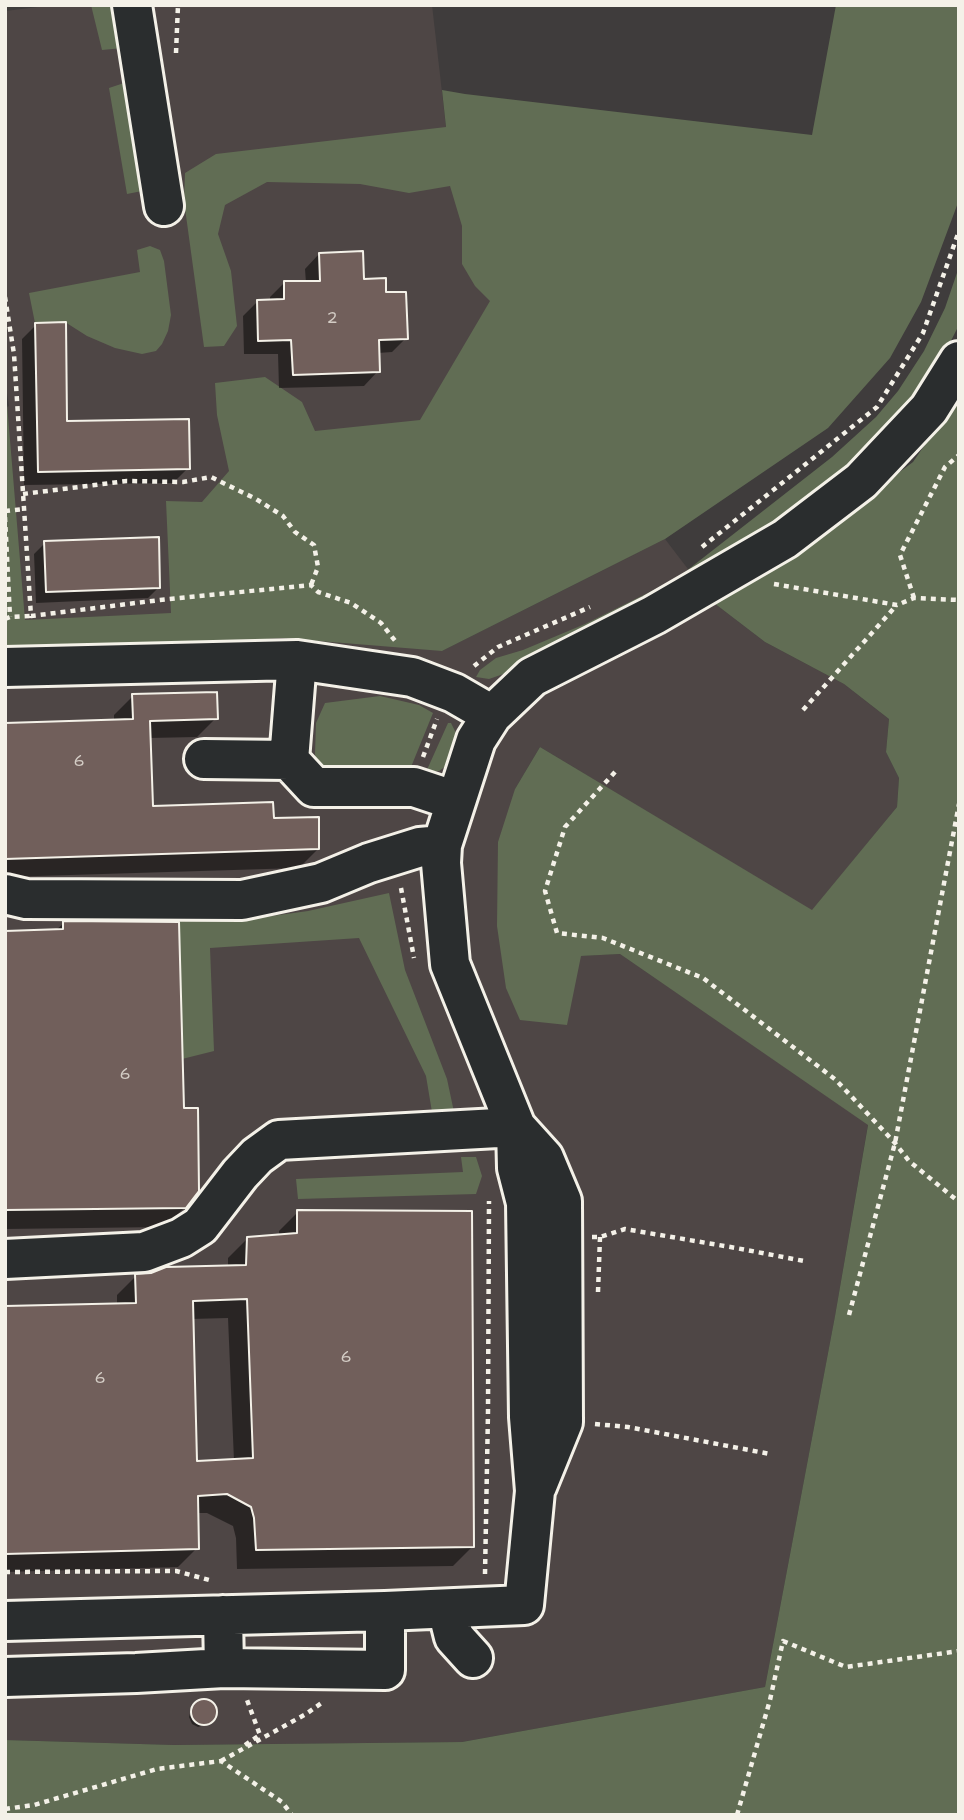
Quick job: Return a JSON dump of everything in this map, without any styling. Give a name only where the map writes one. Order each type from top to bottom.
[{"type":"street","points":[[132,5],[164,206]]},
{"type":"street","points":[[5,1621],[524,1605],[535,1492],[528,1417],[544,1238],[562,1201],[544,1158],[516,1127],[450,964],[441,863],[442,845],[476,740],[492,715],[532,677],[654,615],[785,539],[862,481],[929,409],[959,361]]},
{"type":"street","points":[[5,667],[297,660],[412,677],[454,693],[492,715]]},
{"type":"street","points":[[289,760],[297,660]]},
{"type":"street","points":[[204,759],[289,760],[314,787],[414,787],[456,802]]},
{"type":"street","points":[[5,894],[26,899],[242,900],[321,883],[369,863],[420,847],[442,845]]},
{"type":"street","points":[[5,1259],[144,1252],[181,1238],[200,1226],[240,1174],[257,1156],[279,1140],[516,1127]]},
{"type":"street","points":[[535,1492],[563,1422],[544,1238]]},
{"type":"street","points":[[447,1609],[454,1637],[473,1658]]},
{"type":"street","points":[[5,1677],[230,1668],[384,1670],[384,1611]]},
{"type":"street","points":[[223,1615],[230,1668]]},
{"type":"path","points":[[5,298],[14,354],[31,616]]},
{"type":"path","points":[[914,598],[900,555],[945,467],[959,455]]},
{"type":"path","points":[[23,494],[127,481],[183,482],[211,477],[283,516],[295,532],[314,545],[318,567],[311,586]]},
{"type":"path","points":[[5,511],[24,509]]},
{"type":"path","points":[[5,517],[8,618],[311,586],[318,592],[351,603],[381,623],[401,648]]},
{"type":"path","points":[[777,584],[897,605]]},
{"type":"path","points":[[803,710],[897,605],[914,598],[959,600]]},
{"type":"path","points":[[615,772],[565,827],[545,891],[557,933],[603,938],[704,978],[836,1080],[909,1161],[959,1202]]},
{"type":"path","points":[[849,1315],[895,1143],[959,804]]},
{"type":"path","points":[[489,1237],[600,1237],[625,1229],[804,1261]]},
{"type":"path","points":[[563,1422],[628,1427],[770,1454]]},
{"type":"path","points":[[737,1815],[770,1700],[783,1641],[846,1667],[959,1651]]},
{"type":"path","points":[[221,1761],[260,1735],[230,1668]]},
{"type":"path","points":[[5,1809],[34,1805],[157,1769],[221,1761],[306,1714],[327,1699]]},
{"type":"path","points":[[221,1761],[282,1802],[292,1815]]},
{"type":"shaded area","points":[[55,5],[432,5],[446,127],[505,278],[442,651],[665,539],[714,603],[765,642],[844,684],[889,719],[886,752],[899,778],[897,807],[812,911],[540,747],[515,789],[580,956],[620,954],[868,1124],[765,1687],[462,1742],[174,1745],[5,1740],[5,408],[9,406],[5,380],[5,11]]},
{"type":"green space","points":[[91,5],[123,5],[123,48],[102,50]]},
{"type":"green space","points":[[836,5],[959,5],[959,200],[921,302],[890,358],[828,428],[665,539],[442,651],[282,638],[5,651],[5,380],[25,620],[171,613],[166,501],[202,502],[229,471],[217,415],[215,383],[265,377],[302,402],[315,431],[420,420],[490,301],[475,286],[462,264],[462,226],[450,186],[409,193],[360,184],[267,182],[225,205],[218,234],[231,271],[237,326],[224,346],[204,347],[184,201],[185,173],[216,154],[446,127],[442,90],[812,135]]},
{"type":"green space","points":[[127,82],[147,190],[127,194],[109,88]]},
{"type":"green space","points":[[150,246],[160,250],[164,261],[171,315],[168,331],[156,351],[142,354],[115,348],[87,336],[65,322],[35,323],[29,293],[140,272],[137,250]]},
{"type":"green space","points":[[959,267],[959,325],[934,374],[896,428],[803,504],[724,554],[512,671],[489,679],[476,677],[480,670],[496,658],[523,650],[585,624],[676,579],[832,457],[876,417],[898,391],[924,351],[945,308]]},
{"type":"green space","points":[[959,395],[959,1815],[5,1815],[5,1740],[174,1745],[462,1742],[765,1687],[868,1125],[620,954],[581,956],[567,1025],[520,1020],[506,988],[497,926],[498,842],[515,789],[540,747],[812,910],[897,807],[899,778],[886,752],[889,719],[844,684],[765,642],[714,603],[781,561],[913,462]]},
{"type":"green space","points":[[380,696],[419,705],[433,713],[411,767],[343,775],[317,769],[316,723],[325,703]]},
{"type":"green space","points":[[448,723],[451,723],[458,737],[449,764],[439,771],[426,772]]},
{"type":"green space","points":[[389,893],[405,970],[447,1079],[454,1112],[432,1112],[426,1076],[359,938],[210,948],[214,1051],[182,1059],[179,916],[250,919],[308,911]]},
{"type":"green space","points":[[461,1157],[476,1157],[482,1176],[476,1194],[298,1199],[296,1179],[463,1172]]},
{"type":"building","points":[[363,251],[364,279],[386,278],[386,292],[406,292],[408,339],[379,340],[380,372],[293,375],[291,340],[258,341],[257,300],[284,299],[284,281],[320,281],[319,253]]},
{"type":"building","points":[[66,322],[67,421],[189,419],[190,469],[38,472],[35,323]]},
{"type":"building","points":[[159,537],[160,588],[46,592],[44,541]]},
{"type":"building","points":[[217,692],[218,719],[150,721],[153,806],[273,802],[274,818],[319,817],[319,849],[5,859],[5,723],[133,719],[132,694]]},
{"type":"building","points":[[63,921],[179,922],[184,1108],[198,1108],[199,1191],[186,1208],[5,1210],[5,931],[63,929]]},
{"type":"building","points":[[297,1210],[472,1211],[474,1547],[256,1550],[251,1507],[227,1494],[198,1496],[199,1549],[5,1554],[5,1306],[136,1303],[135,1274],[151,1273],[166,1267],[246,1265],[247,1237],[297,1233]],"holes":[[[247,1299],[253,1458],[197,1461],[193,1301]]]},
{"type":"building","points":[[204,1699],[213,1703],[217,1712],[213,1721],[204,1725],[195,1721],[191,1712],[195,1703]]}]
